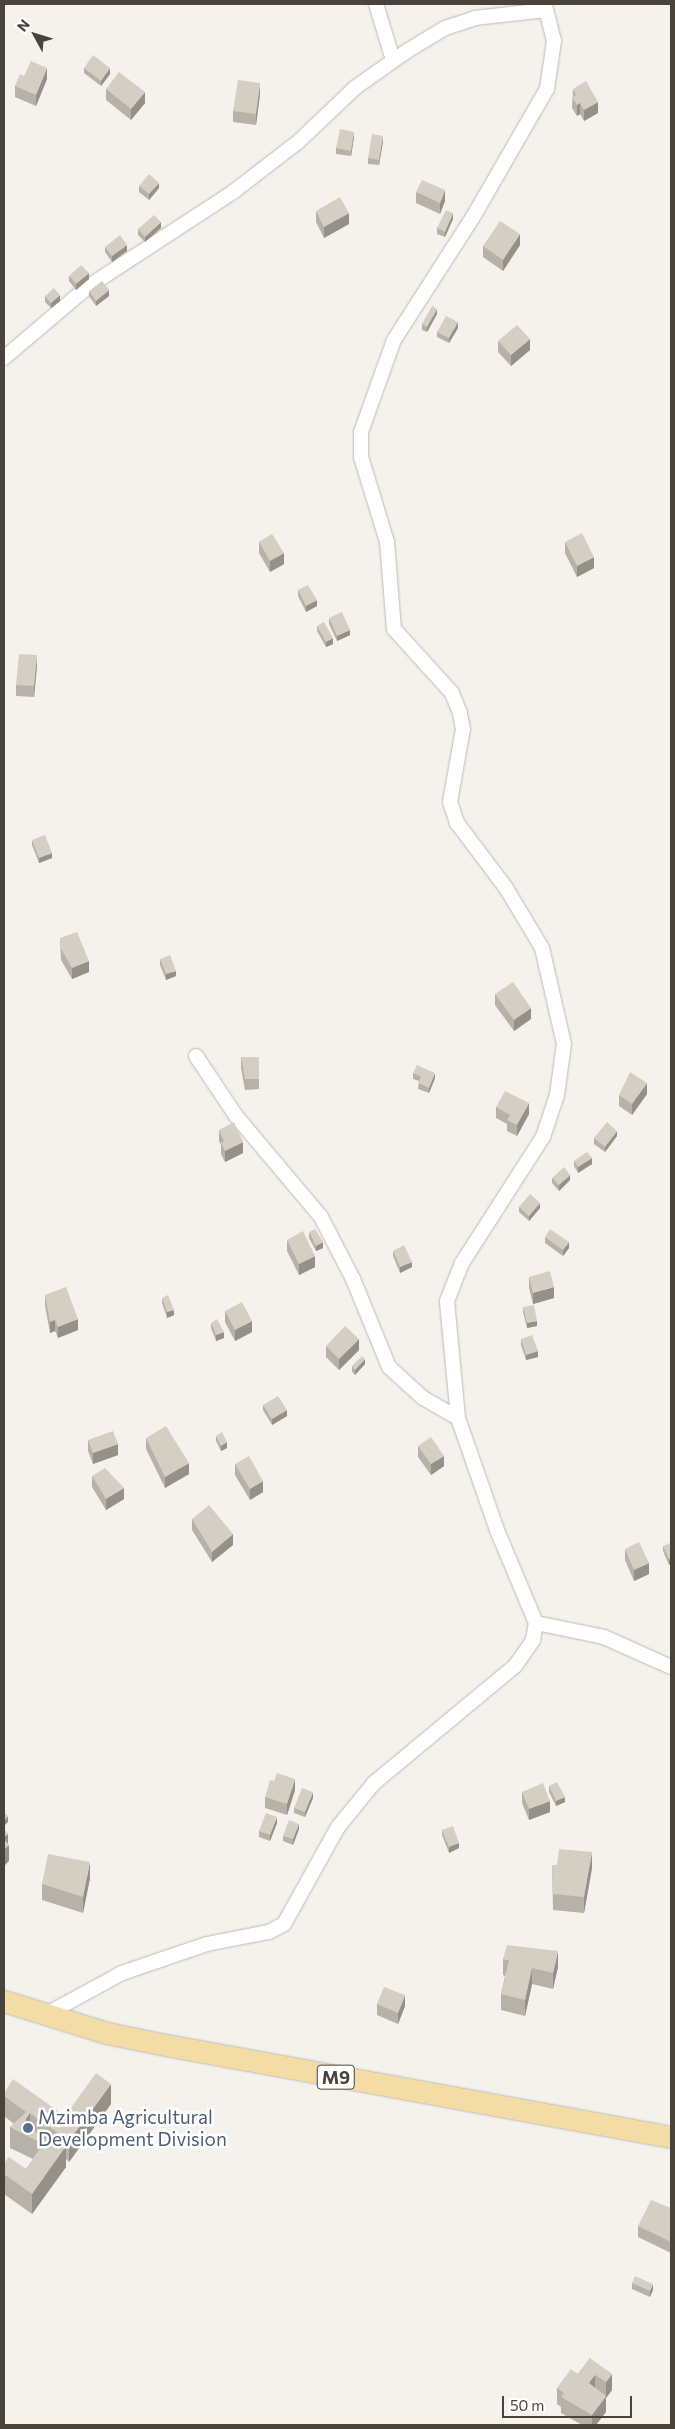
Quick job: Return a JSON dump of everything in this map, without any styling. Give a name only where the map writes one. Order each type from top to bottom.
[{"type":"main road","name":"M9","points":[[4,2002],[45,2015],[166,2045],[671,2136]]},
{"type":"street","points":[[376,4],[393,60]]},
{"type":"street","points":[[4,358],[89,286],[234,192],[393,60],[445,28],[474,18],[541,7],[554,48],[547,89],[473,217],[394,340],[361,432],[361,457],[387,542],[394,629],[452,693],[460,713],[463,729],[450,802],[457,822],[506,888],[542,948],[564,1044],[558,1095],[543,1138],[453,1279],[447,1302],[458,1418],[497,1530],[536,1623],[533,1640],[515,1666],[414,1746],[368,1791],[338,1827],[284,1924],[269,1932],[206,1944],[122,1973],[45,2015]]},
{"type":"street","points":[[196,1056],[236,1116],[322,1217],[353,1279],[389,1367],[424,1398],[458,1418]]},
{"type":"street","points":[[536,1623],[604,1637],[671,1667]]},
{"type":"building","points":[[93,55],[110,68],[101,81],[84,68]]},
{"type":"building","points":[[31,61],[47,68],[36,95],[15,86],[20,74],[24,76]]},
{"type":"building","points":[[119,72],[145,92],[131,109],[106,89]]},
{"type":"building","points":[[238,80],[260,83],[256,114],[233,111]]},
{"type":"building","points":[[586,81],[598,102],[584,110],[580,103],[577,105],[572,97],[576,95],[573,89]]},
{"type":"building","points":[[340,129],[354,132],[351,151],[336,148]]},
{"type":"building","points":[[372,134],[383,136],[379,160],[368,158]]},
{"type":"building","points":[[149,174],[159,183],[149,194],[139,186]]},
{"type":"building","points":[[422,180],[445,190],[440,203],[416,192]]},
{"type":"building","points":[[340,197],[349,213],[324,227],[316,211]]},
{"type":"building","points":[[446,210],[453,213],[445,232],[437,228]]},
{"type":"building","points":[[154,215],[161,222],[145,237],[138,229]]},
{"type":"building","points":[[500,221],[520,234],[503,260],[483,246]]},
{"type":"building","points":[[120,235],[127,245],[112,256],[105,247]]},
{"type":"building","points":[[81,265],[89,273],[76,284],[69,276]]},
{"type":"building","points":[[102,281],[109,290],[96,301],[89,291]]},
{"type":"building","points":[[54,288],[60,295],[51,303],[45,296]]},
{"type":"building","points":[[432,306],[437,309],[427,327],[422,324]]},
{"type":"building","points":[[446,316],[458,322],[449,338],[437,332]]},
{"type":"building","points":[[517,325],[530,339],[511,355],[498,341]]},
{"type":"building","points":[[582,533],[594,557],[577,566],[565,542]]},
{"type":"building","points":[[272,534],[284,553],[270,561],[259,542]]},
{"type":"building","points":[[308,585],[317,600],[306,606],[298,590]]},
{"type":"building","points":[[342,612],[350,630],[337,636],[329,618]]},
{"type":"building","points":[[324,622],[333,638],[326,642],[317,626]]},
{"type":"building","points":[[19,654],[37,655],[34,686],[16,685]]},
{"type":"building","points":[[45,835],[52,853],[39,858],[32,840]]},
{"type":"building","points":[[77,932],[89,961],[72,968],[61,949],[60,938]]},
{"type":"building","points":[[170,955],[176,971],[166,974],[160,959]]},
{"type":"building","points":[[513,982],[531,1008],[514,1020],[495,994]]},
{"type":"building","points":[[241,1057],[259,1057],[259,1079],[245,1079]]},
{"type":"building","points":[[417,1065],[435,1073],[429,1088],[418,1083],[421,1077],[413,1073]]},
{"type":"building","points":[[630,1072],[647,1083],[632,1104],[619,1095]]},
{"type":"building","points":[[505,1091],[529,1103],[517,1125],[507,1120],[510,1115],[496,1107]]},
{"type":"building","points":[[234,1122],[243,1142],[225,1151],[221,1143],[224,1141],[219,1130]]},
{"type":"building","points":[[607,1122],[617,1131],[605,1147],[594,1138]]},
{"type":"building","points":[[587,1152],[592,1158],[578,1167],[574,1161]]},
{"type":"building","points":[[564,1167],[570,1175],[559,1185],[552,1178]]},
{"type":"building","points":[[530,1194],[540,1203],[529,1216],[519,1207]]},
{"type":"building","points":[[315,1229],[323,1242],[316,1246],[309,1232]]},
{"type":"building","points":[[550,1229],[569,1242],[563,1250],[545,1237]]},
{"type":"building","points":[[303,1231],[315,1256],[299,1264],[287,1240]]},
{"type":"building","points":[[404,1245],[412,1262],[400,1267],[393,1251]]},
{"type":"building","points":[[550,1271],[554,1287],[533,1293],[529,1277]]},
{"type":"building","points":[[66,1287],[78,1319],[58,1327],[55,1320],[50,1322],[45,1295]]},
{"type":"building","points":[[168,1295],[174,1310],[167,1312],[162,1298]]},
{"type":"building","points":[[242,1302],[252,1321],[235,1330],[225,1311]]},
{"type":"building","points":[[534,1305],[537,1321],[527,1323],[523,1307]]},
{"type":"building","points":[[217,1319],[224,1332],[216,1335],[211,1323]]},
{"type":"building","points":[[345,1326],[359,1339],[339,1359],[326,1346]]},
{"type":"building","points":[[532,1335],[538,1351],[526,1355],[521,1339]]},
{"type":"building","points":[[362,1356],[365,1359],[355,1370],[352,1366]]},
{"type":"building","points":[[278,1396],[287,1410],[272,1419],[263,1405]]},
{"type":"building","points":[[166,1426],[189,1463],[165,1477],[146,1438]]},
{"type":"building","points":[[113,1431],[118,1444],[93,1453],[88,1440]]},
{"type":"building","points":[[222,1432],[227,1442],[221,1446],[216,1436]]},
{"type":"building","points":[[431,1437],[444,1456],[431,1464],[418,1446]]},
{"type":"building","points":[[249,1456],[263,1481],[250,1489],[235,1464]]},
{"type":"building","points":[[105,1468],[124,1488],[106,1499],[92,1476]]},
{"type":"building","points":[[209,1505],[233,1534],[212,1552],[192,1519]]},
{"type":"building","points":[[639,1542],[649,1563],[634,1570],[625,1549]]},
{"type":"building","points":[[670,1543],[671,1558],[669,1559],[663,1546]]},
{"type":"building","points":[[277,1773],[295,1779],[287,1804],[265,1797],[270,1780],[274,1781]]},
{"type":"building","points":[[557,1782],[565,1797],[556,1801],[549,1786]]},
{"type":"building","points":[[543,1783],[550,1801],[529,1809],[522,1792]]},
{"type":"building","points":[[302,1788],[313,1792],[305,1812],[294,1808]]},
{"type":"building","points":[[4,1812],[8,1816],[4,1821]]},
{"type":"building","points":[[266,1813],[277,1817],[270,1835],[259,1831]]},
{"type":"building","points":[[289,1820],[299,1824],[293,1839],[283,1836]]},
{"type":"building","points":[[453,1826],[459,1843],[449,1847],[442,1830]]},
{"type":"building","points":[[4,1828],[8,1834],[4,1837]]},
{"type":"building","points":[[4,1839],[9,1845],[4,1850]]},
{"type":"building","points":[[559,1849],[592,1852],[584,1897],[553,1894],[552,1865],[557,1865]]},
{"type":"building","points":[[48,1854],[90,1862],[83,1897],[42,1884]]},
{"type":"building","points":[[507,1945],[558,1951],[553,1973],[532,1968],[525,2000],[501,1994],[509,1960],[503,1959]]},
{"type":"building","points":[[384,1987],[405,1995],[398,2013],[377,2004]]},
{"type":"building","points":[[96,2073],[111,2084],[69,2141],[30,2113],[26,2119],[26,2126],[47,2140],[50,2135],[66,2146],[32,2194],[4,2174],[4,2163],[9,2157],[26,2169],[43,2144],[10,2127],[26,2112],[4,2096],[4,2093],[13,2079],[65,2116]]},
{"type":"building","points":[[651,2200],[671,2208],[671,2242],[638,2226]]},
{"type":"building","points":[[635,2276],[653,2284],[650,2291],[632,2283]]},
{"type":"building","points":[[590,2358],[612,2374],[606,2382],[595,2375],[589,2383],[606,2396],[592,2415],[561,2397],[564,2393],[557,2388],[571,2369],[578,2374]]},
{"type":"place","name":"Mzimba Agricultural Development Division","points":[[28,2128]]}]
